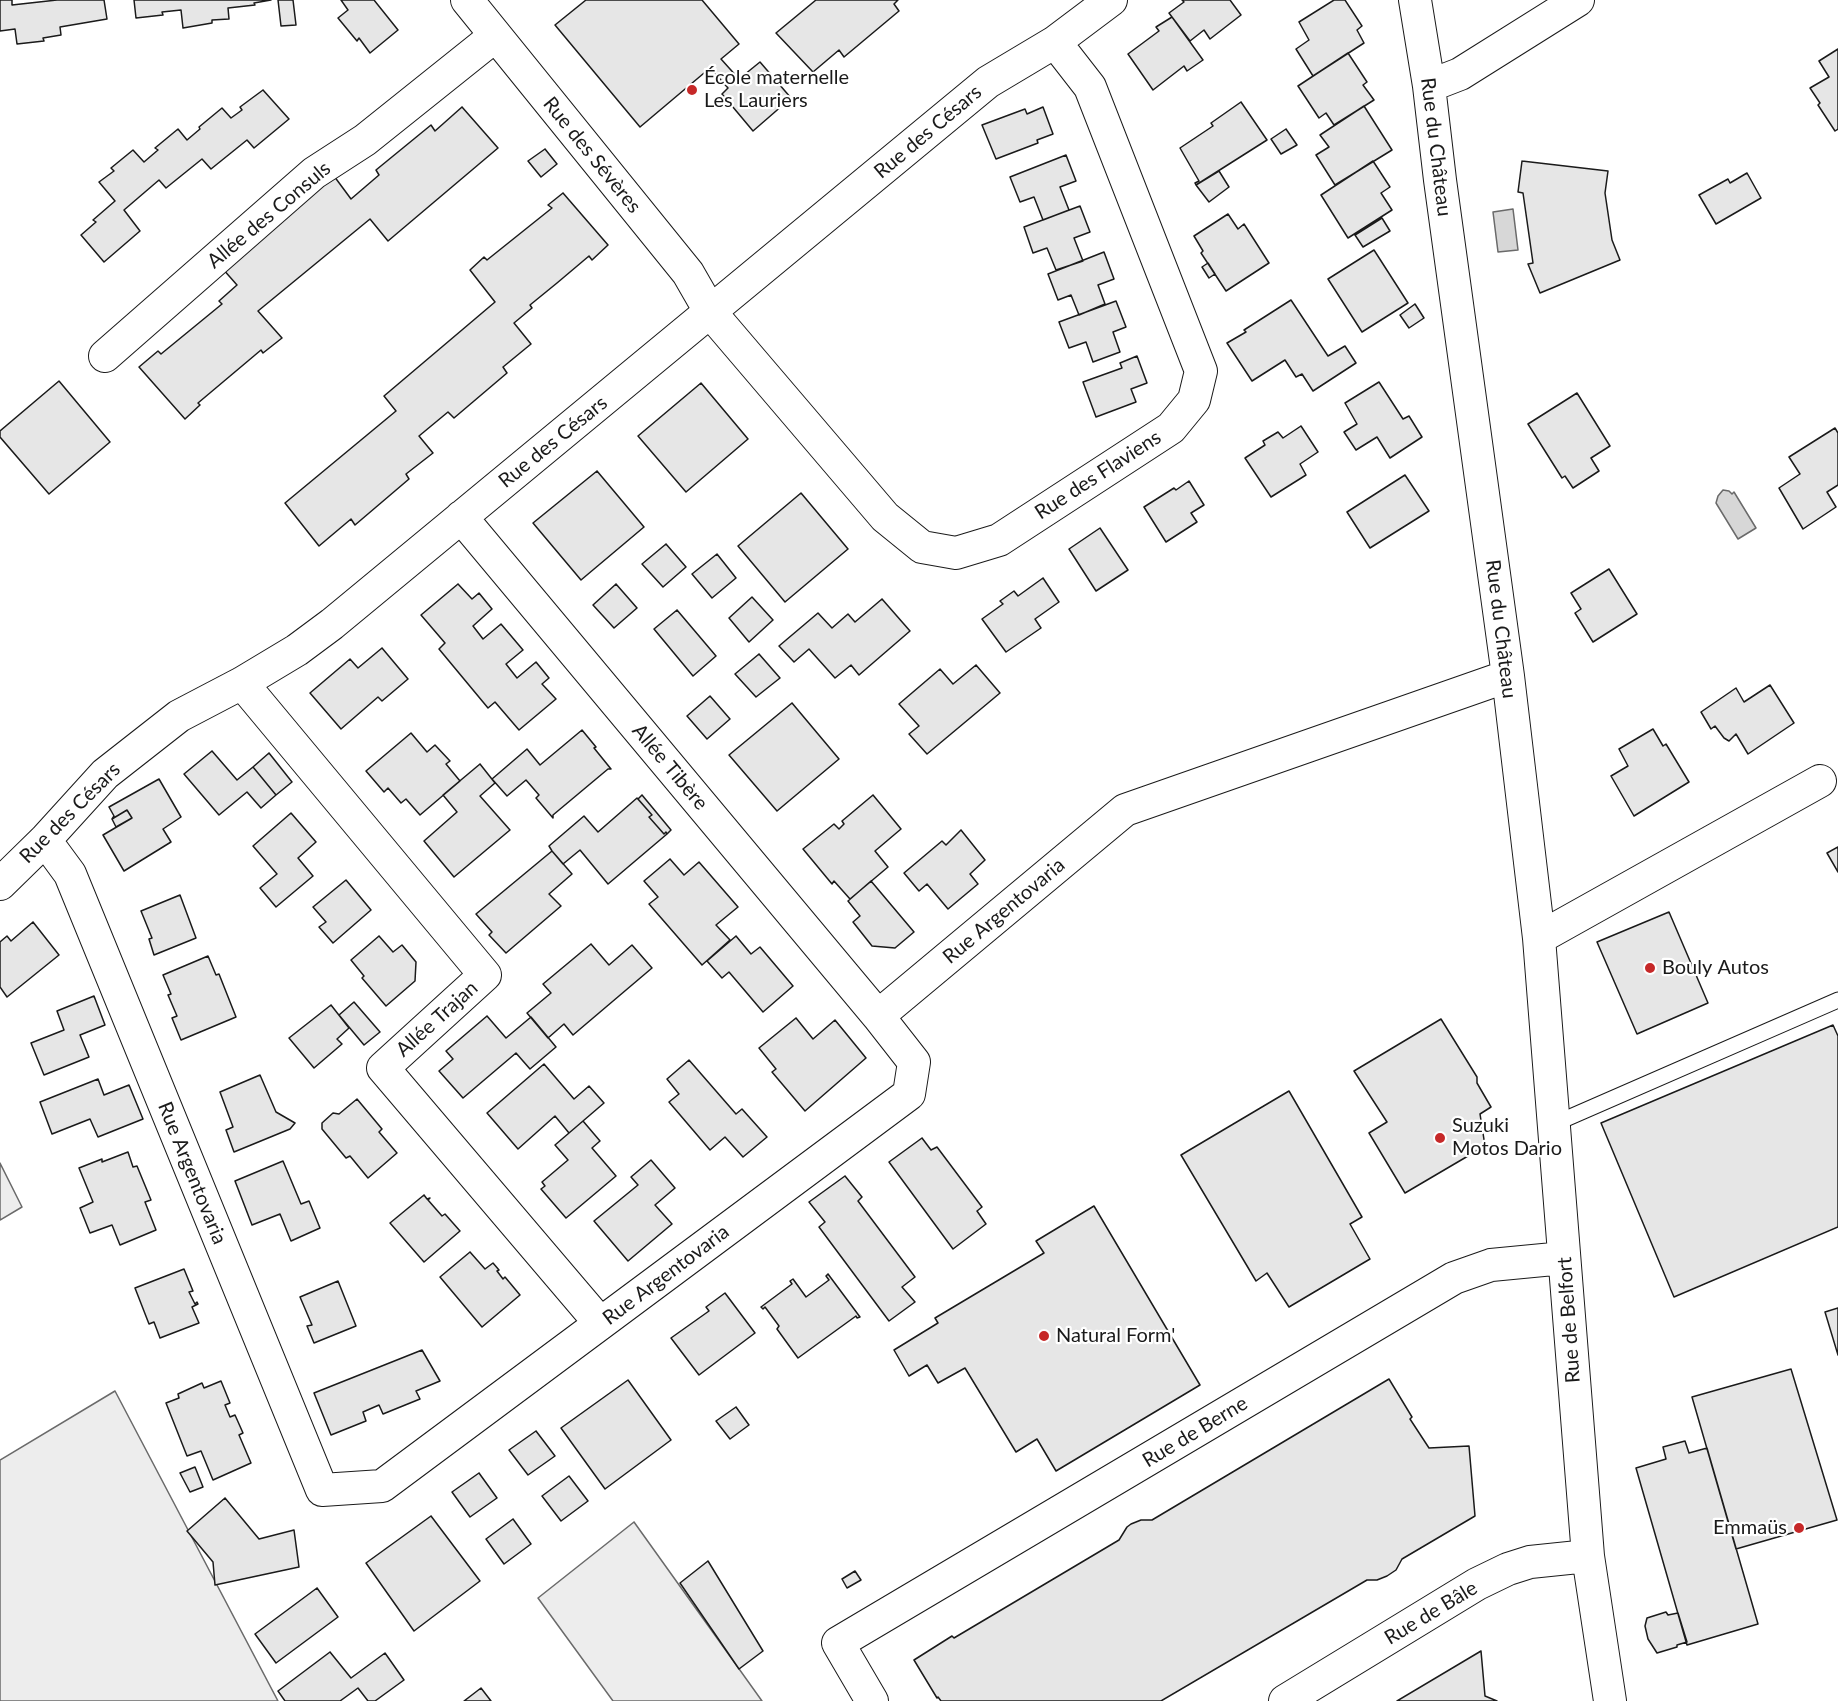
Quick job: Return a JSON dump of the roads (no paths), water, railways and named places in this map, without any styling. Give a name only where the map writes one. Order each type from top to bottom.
[{"type":"street","name":"Rue des Sévères","points":[[467,0],[688,273],[711,313]]},
{"type":"street","name":"Rue des Césars","points":[[0,884],[45,840],[105,774],[179,716],[242,683],[297,650],[332,624],[988,82],[1056,42],[1111,0]]},
{"type":"street","name":"Rue du Château","points":[[1415,0],[1508,676],[1539,938]]},
{"type":"street","points":[[1428,86],[1460,74],[1578,0]]},
{"type":"street","name":"Allée des Consuls","points":[[105,356],[314,173],[366,140],[495,36]]},
{"type":"street","name":"Rue des Flaviens","points":[[711,313],[885,517],[922,548],[956,553],[999,540],[1171,428],[1194,400],[1201,371],[1090,87],[1056,42]]},
{"type":"street","name":"Allée Tibère","points":[[461,517],[878,1016]]},
{"type":"street","name":"Rue Argentovaria","points":[[45,840],[70,874],[322,1490],[382,1486],[909,1094],[914,1062],[878,1016],[1125,810],[1508,676]]},
{"type":"street","name":"Allée Trajan","points":[[242,683],[484,975],[383,1068],[600,1323]]},
{"type":"street","points":[[1539,938],[1820,781]]},
{"type":"street","name":"Rue de Belfort","points":[[1539,938],[1588,1556],[1610,1701]]},
{"type":"street","name":"Rue de Berne","points":[[872,1701],[838,1643],[1455,1278],[1491,1266],[1564,1258]]},
{"type":"street","name":"Rue de Bâle","points":[[1285,1701],[1477,1584],[1508,1569],[1530,1562],[1588,1556]]},
{"type":"lane","points":[[1554,1124],[1838,1000]]},
{"type":"place","name":"École maternelle Les Lauriers","points":[[692,90]]},
{"type":"place","name":"Bouly Autos","points":[[1650,968]]},
{"type":"place","name":"Suzuki Motos Dario","points":[[1440,1138]]},
{"type":"place","name":"Natural Form'","points":[[1044,1336]]},
{"type":"place","name":"Emmaüs","points":[[1799,1528]]}]
